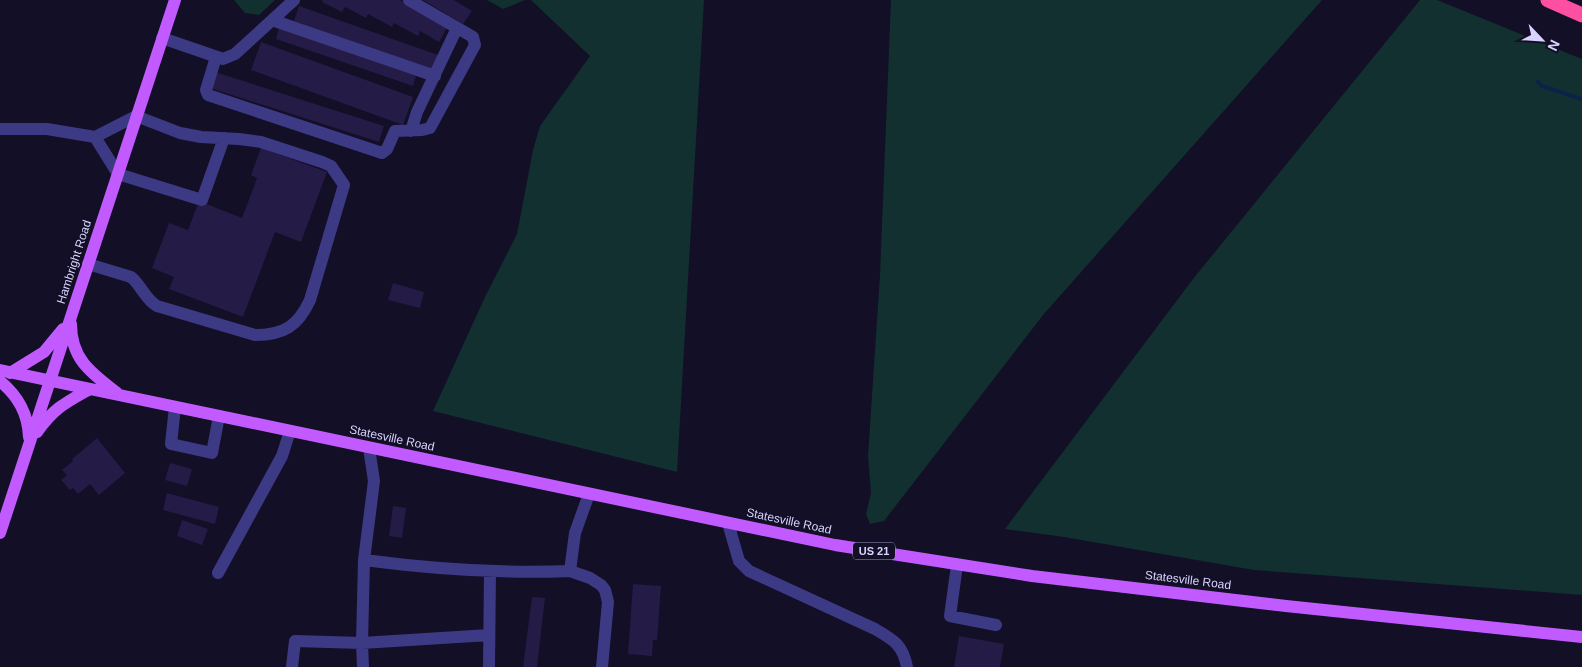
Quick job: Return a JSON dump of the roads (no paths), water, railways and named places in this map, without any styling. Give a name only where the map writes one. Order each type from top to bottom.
[{"type":"highway","points":[[1548,0],[1582,15]]},
{"type":"main road","name":"Hambright Road","points":[[0,533],[175,0]]},
{"type":"main road","points":[[5,372],[27,364],[44,352],[71,316]]},
{"type":"main road","points":[[71,316],[72,340],[80,360],[95,376],[121,396]]},
{"type":"main road","name":"Statesville Road","points":[[5,372],[835,545],[1032,576],[1582,637]]},
{"type":"main road","points":[[0,381],[24,409],[29,445]]},
{"type":"main road","points":[[29,445],[52,412],[90,389]]},
{"type":"street","points":[[162,38],[223,59],[235,54],[294,0]]},
{"type":"street","points":[[216,56],[206,90],[208,95],[382,153],[387,149],[395,132],[430,128],[475,45],[473,37],[409,0]]},
{"type":"street","points":[[272,20],[435,76]]},
{"type":"street","points":[[411,131],[417,112],[458,28]]},
{"type":"street","points":[[0,129],[47,129],[95,137],[136,116],[180,133],[201,137],[261,142],[322,162],[331,166],[344,185],[310,300],[304,314],[295,324],[282,331],[268,335],[255,335],[157,306],[150,302],[136,281],[131,277],[88,264]]},
{"type":"street","points":[[95,137],[118,174],[202,200],[224,138]]},
{"type":"street","points":[[175,407],[171,444],[212,453],[219,416]]},
{"type":"street","points":[[218,573],[282,456],[290,431]]},
{"type":"street","points":[[363,667],[364,560],[374,480],[369,448]]},
{"type":"street","points":[[570,571],[575,533],[589,494]]},
{"type":"street","points":[[728,523],[739,561],[748,571],[895,640],[905,655],[908,667]]},
{"type":"street","points":[[364,560],[415,567],[528,573],[570,571],[590,578],[605,590],[608,602],[602,667]]},
{"type":"street","points":[[957,565],[950,616],[996,625]]},
{"type":"street","points":[[489,667],[490,571]]},
{"type":"street","points":[[292,667],[294,641],[362,643],[489,636]]},
{"type":"waterway","points":[[1538,82],[1542,86],[1582,99]]}]
